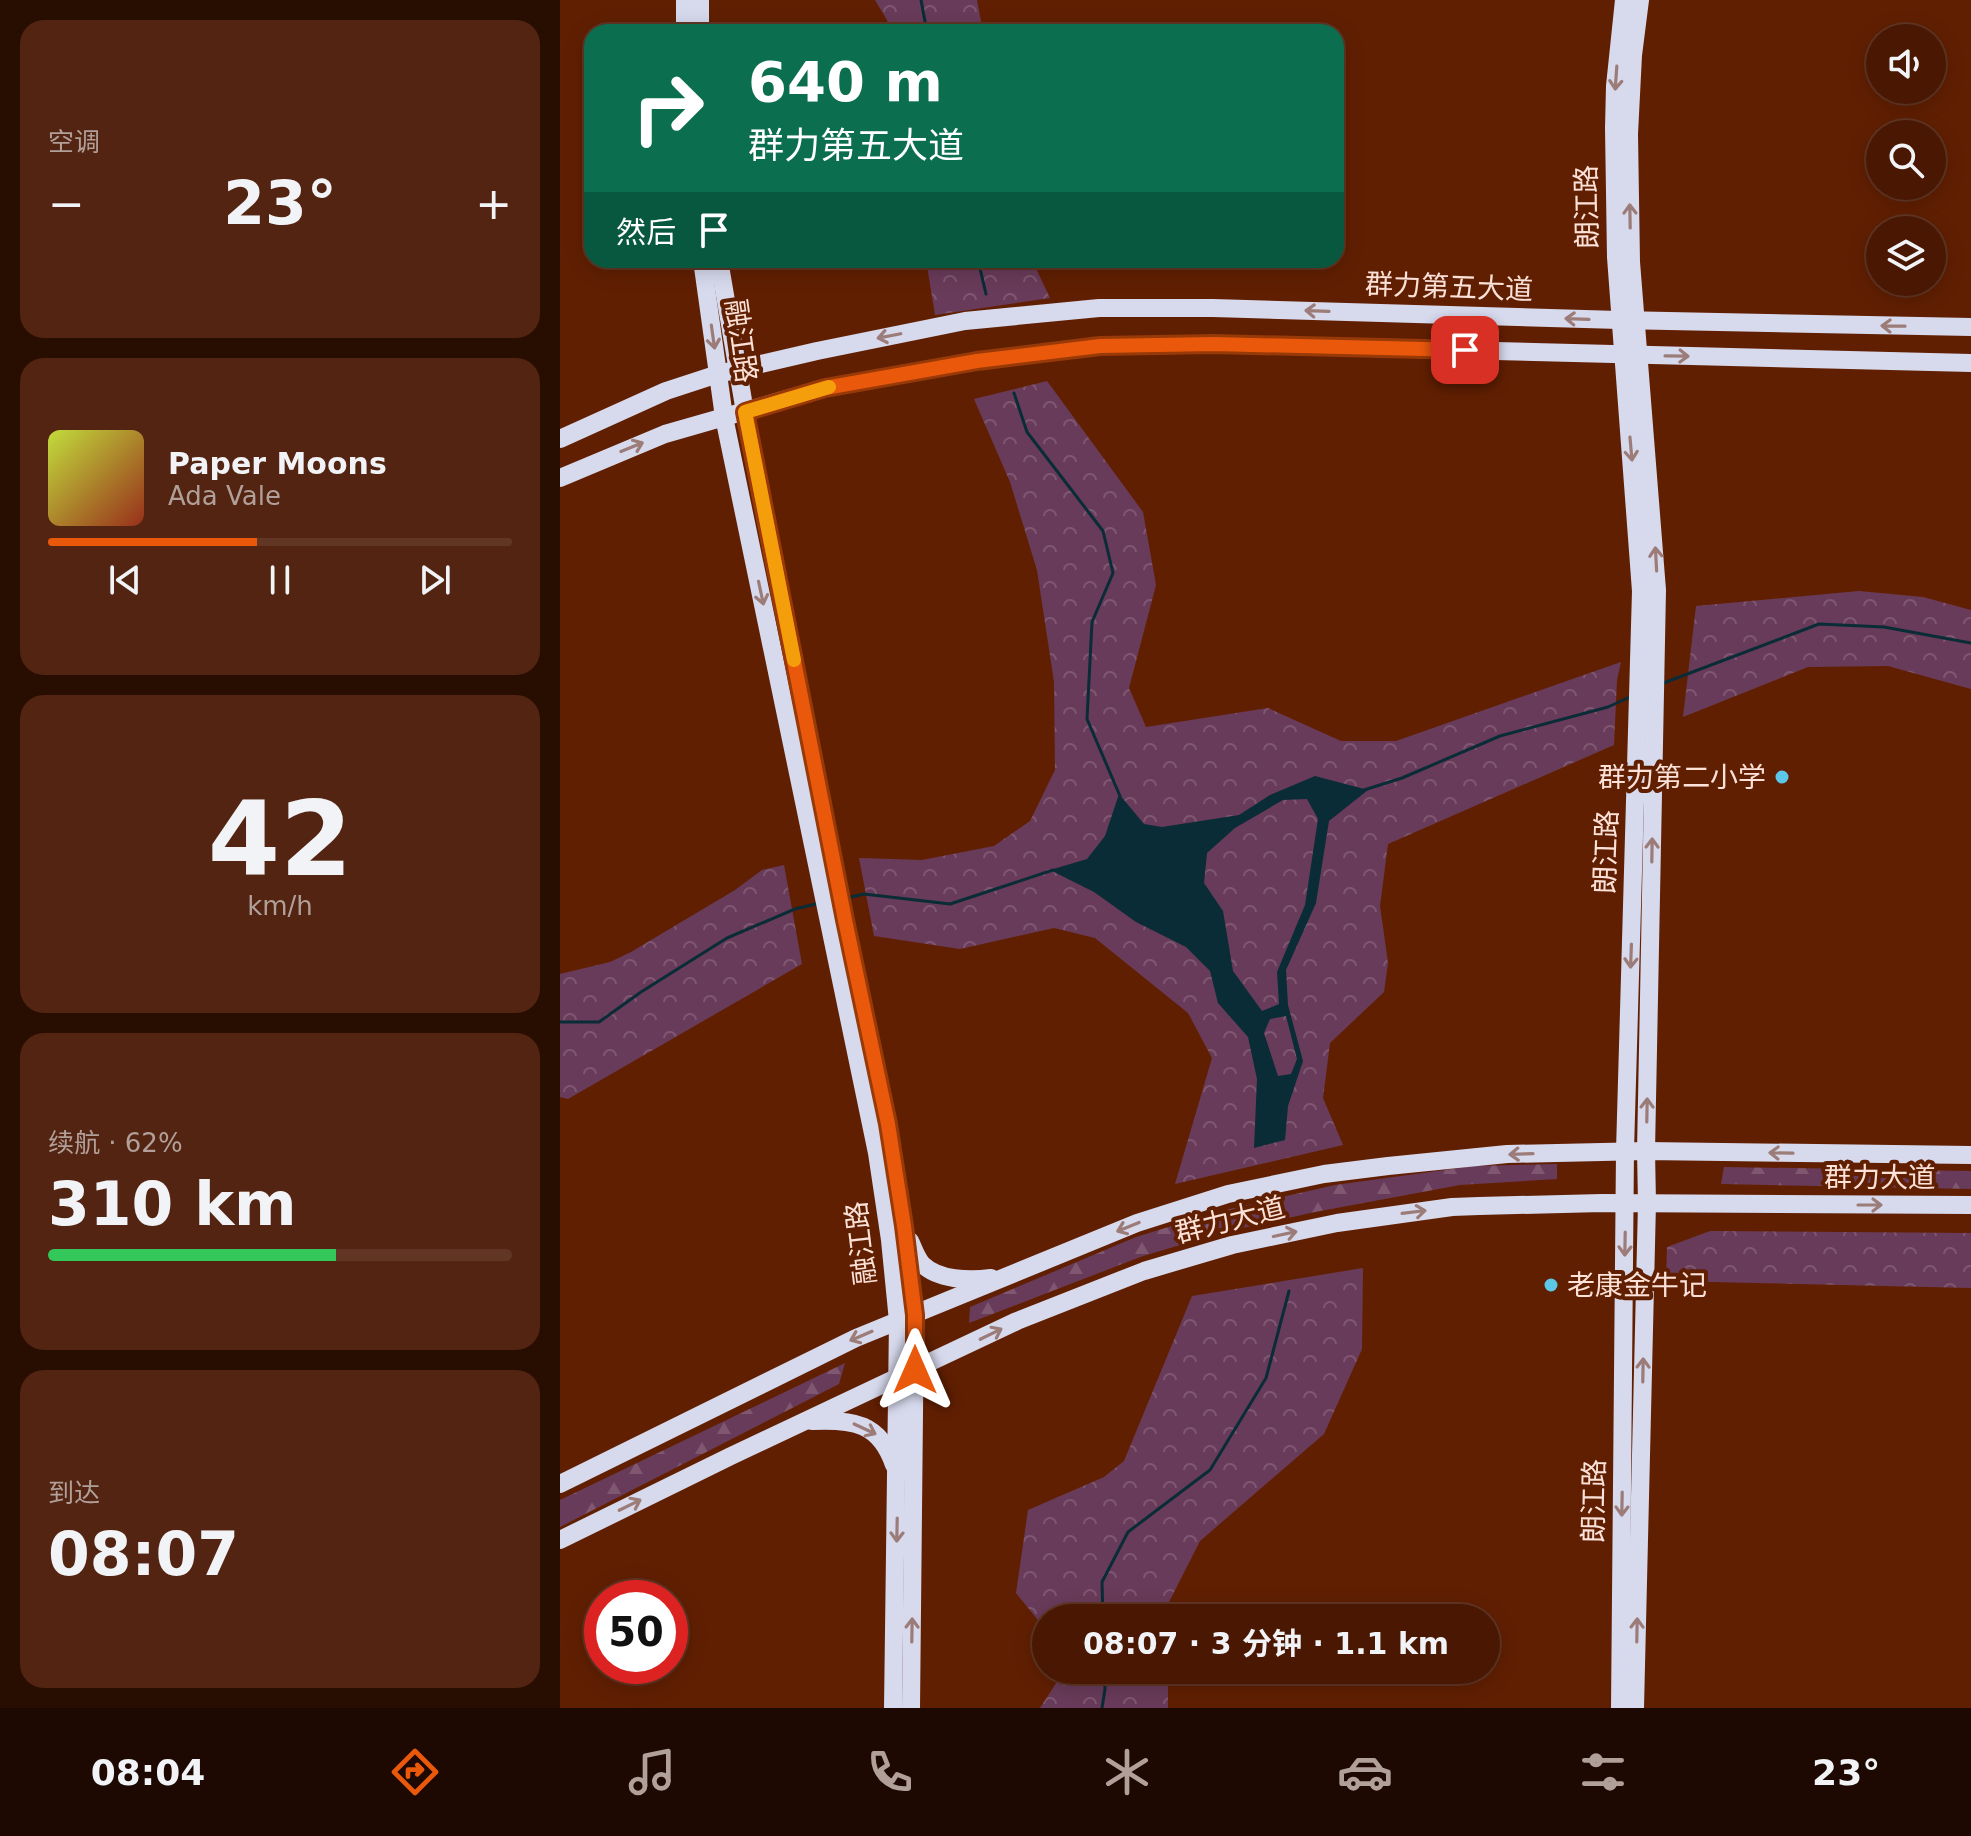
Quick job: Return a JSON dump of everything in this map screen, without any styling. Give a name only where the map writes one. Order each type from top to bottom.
[{"type":"main road","points":[[685,0],[685,24]]},
{"type":"main road","points":[[700,0],[700,24]]},
{"type":"main road","name":"朗江路","points":[[1620,1708],[1625,1151],[1648,641],[1641,591],[1631,354],[1616,257],[1615,86],[1624,0]]},
{"type":"main road","name":"朗江路","points":[[1628,320],[1631,262],[1629,134],[1633,55],[1640,0]]},
{"type":"main road","name":"融江路","points":[[703,268],[724,417],[827,871]]},
{"type":"main road","name":"融江路","points":[[720,268],[915,1370],[911,1708]]},
{"type":"main road","name":"群力第五大道","points":[[560,439],[666,391],[737,369],[965,321],[1099,308],[1971,327]]},
{"type":"main road","points":[[560,478],[665,434],[825,388],[977,361],[1100,346],[1214,344],[1971,363]]},
{"type":"main road","name":"朗江路","points":[[1635,1708],[1647,1203],[1646,708]]},
{"type":"main road","name":"融江路","points":[[837,923],[888,1124],[904,1226],[907,1318],[897,1379],[893,1708]]},
{"type":"main road","name":"群力大道","points":[[560,1484],[856,1338],[1137,1223],[1228,1194],[1324,1174],[1507,1154],[1646,1151],[1971,1155]]},
{"type":"main road","name":"群力大道","points":[[560,1540],[1017,1321],[1130,1277],[1232,1245],[1337,1223],[1452,1207],[1647,1203],[1971,1205]]},
{"type":"main road","points":[[904,1226],[920,1262],[936,1273],[971,1279],[1009,1276]]},
{"type":"main road","points":[[806,1422],[849,1423],[875,1433],[887,1447],[897,1477]]},
{"type":"green space","points":[[875,0],[977,0],[982,24],[888,24]]},
{"type":"green space","points":[[927,268],[1036,268],[1050,298],[935,315]]},
{"type":"green space","points":[[1047,381],[1143,512],[1156,585],[1129,688],[1146,727],[1268,708],[1341,741],[1396,741],[1621,662],[1617,680],[1614,745],[1388,844],[1380,906],[1388,963],[1384,992],[1330,1043],[1323,1098],[1343,1145],[1175,1184],[1212,1058],[1188,1013],[1095,938],[1054,928],[960,949],[874,936],[859,858],[922,860],[994,846],[1030,821],[1055,770],[1054,682],[1037,570],[1010,482],[974,399]]},
{"type":"green space","points":[[1859,591],[1923,597],[1971,610],[1971,689],[1888,666],[1808,667],[1683,717],[1696,606]]},
{"type":"green space","points":[[784,865],[802,964],[568,1099],[560,1097],[560,974],[610,962],[631,952],[735,890],[762,870]]},
{"type":"green space","points":[[1557,1164],[1557,1179],[1460,1185],[1224,1232],[1143,1256],[969,1323],[970,1307],[1136,1237],[1217,1212],[1335,1185],[1474,1166]]},
{"type":"green space","points":[[1724,1167],[1971,1171],[1971,1189],[1721,1184]]},
{"type":"green space","points":[[1710,1231],[1971,1233],[1971,1288],[1666,1281],[1667,1247]]},
{"type":"green space","points":[[1363,1268],[1362,1349],[1324,1434],[1200,1541],[1168,1604],[1032,1604],[1032,1613],[1016,1593],[1028,1510],[1104,1477],[1124,1461],[1192,1296]]},
{"type":"green space","points":[[845,1363],[839,1384],[560,1527],[560,1500]]},
{"type":"green space","points":[[1056,1684],[1168,1684],[1168,1708],[1040,1708]]},
{"type":"water","points":[[1315,776],[1368,790],[1329,821],[1316,903],[1286,970],[1288,1005],[1303,1061],[1288,1106],[1285,1140],[1254,1148],[1257,1079],[1248,1037],[1218,1003],[1210,971],[1186,947],[1136,922],[1094,892],[1050,870],[1087,859],[1105,836],[1119,794],[1144,824],[1162,827],[1239,815],[1270,795]],"holes":[[[1307,799],[1318,819],[1305,905],[1277,972],[1279,1004],[1262,1011],[1233,971],[1223,911],[1204,883],[1207,853],[1235,828],[1283,800]],[[1286,1016],[1297,1059],[1291,1074],[1278,1076],[1264,1033],[1270,1019]]]},
{"type":"waterway","points":[[921,0],[926,24]]},
{"type":"waterway","points":[[980,268],[986,294]]},
{"type":"waterway","points":[[1014,393],[1027,432],[1103,531],[1113,573],[1092,622],[1087,719],[1120,796]]},
{"type":"waterway","points":[[1661,684],[1819,624],[1884,627],[1971,643]]},
{"type":"waterway","points":[[1364,790],[1402,778],[1500,736],[1608,707],[1632,696]]},
{"type":"waterway","points":[[847,898],[864,894],[950,904],[1053,870]]},
{"type":"waterway","points":[[560,1022],[599,1022],[727,938],[795,909],[816,904]]},
{"type":"waterway","points":[[1103,1604],[1102,1582],[1128,1532],[1210,1470],[1266,1378],[1289,1291]]},
{"type":"waterway","points":[[1102,1708],[1105,1684]]},
{"type":"slow traffic","points":[[794,660],[745,412],[829,387]]},
{"type":"place","name":"群力第二小学","points":[[1782,777]]},
{"type":"place","name":"老康金牛记","points":[[1551,1285]]},
{"type":"route","points":[[915,1370],[915,1315],[888,1124],[745,412],[825,388],[977,361],[1100,346],[1214,344],[1465,350]]}]
